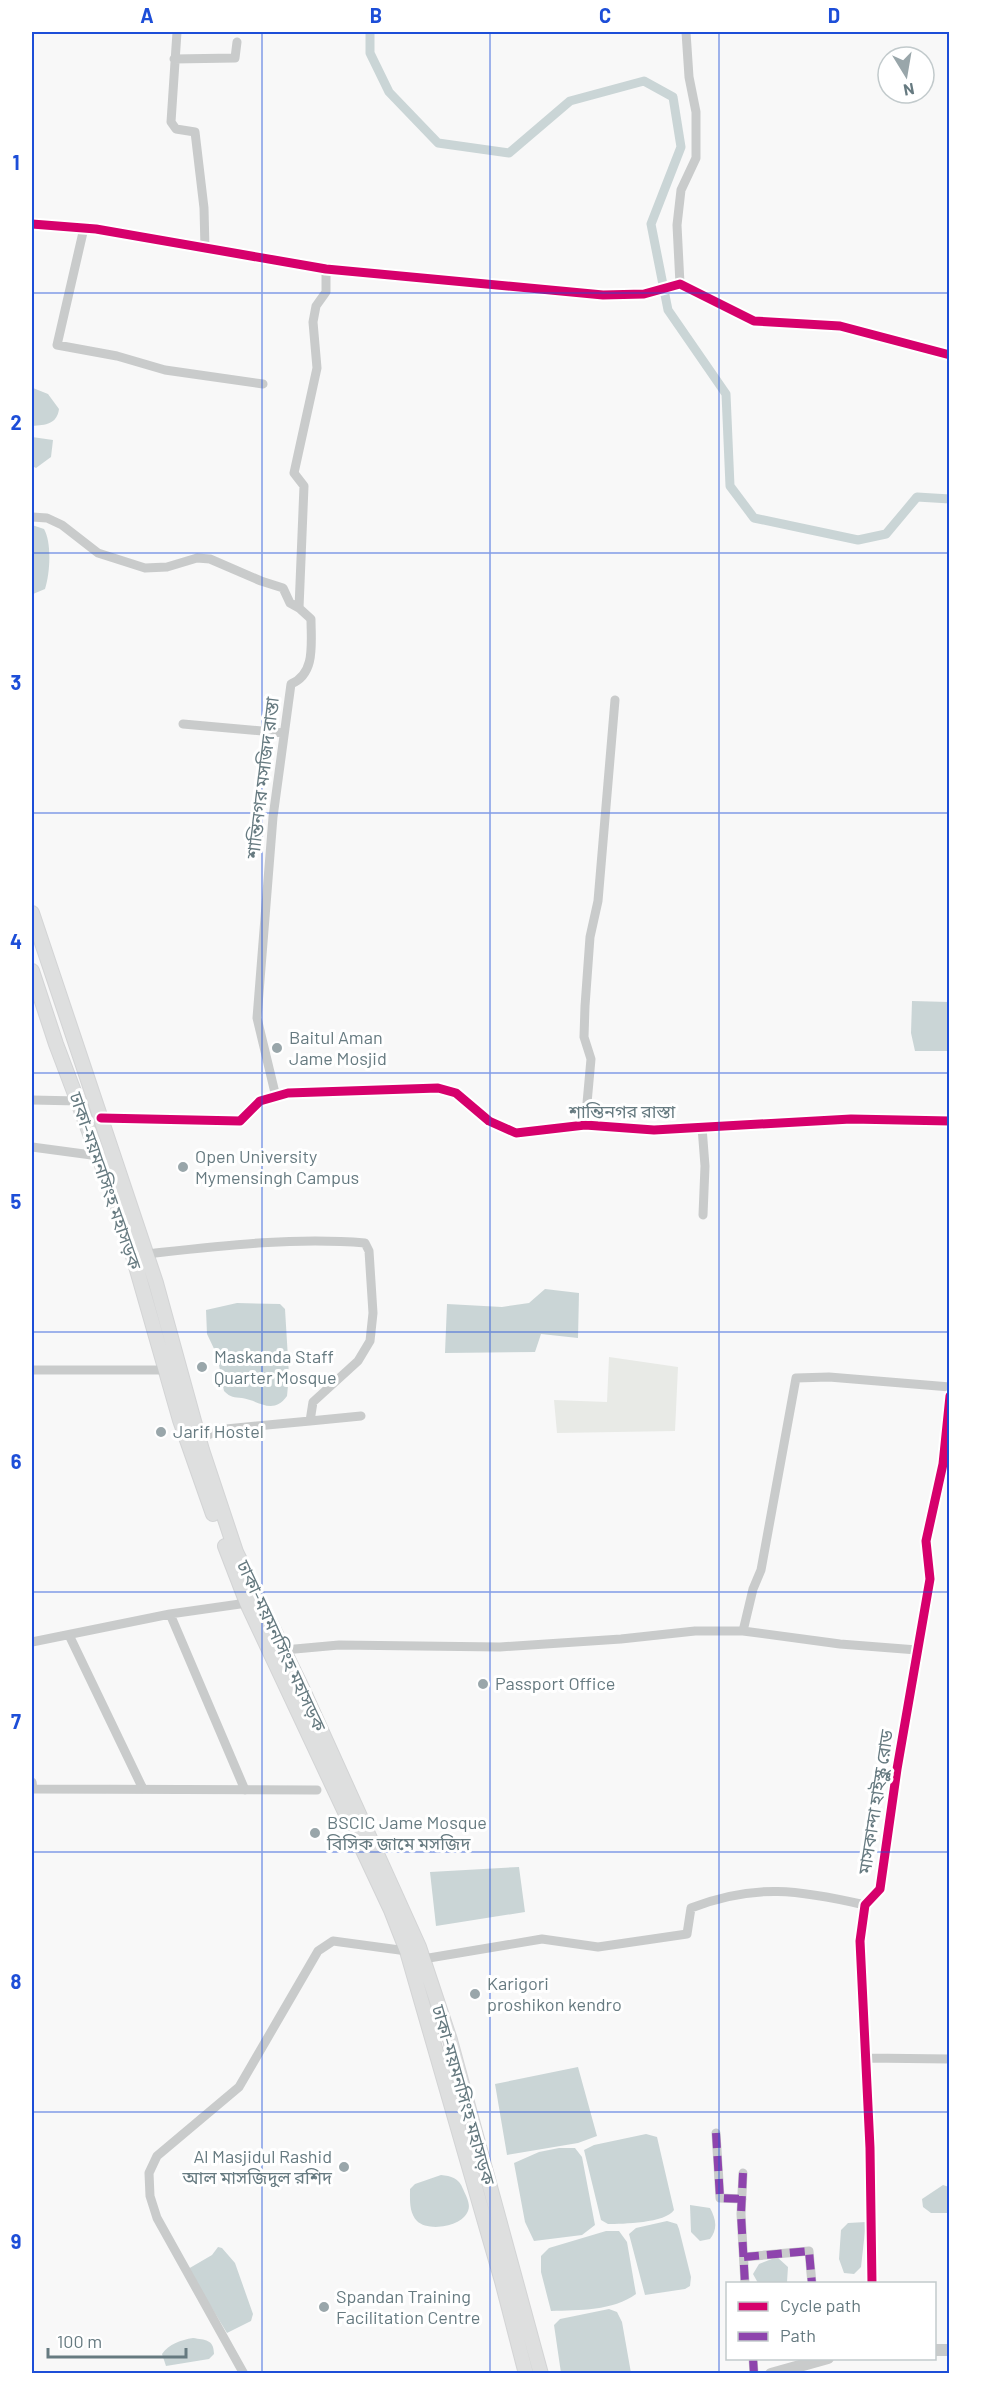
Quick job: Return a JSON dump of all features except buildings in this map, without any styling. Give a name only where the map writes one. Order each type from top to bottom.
[{"type":"main road","name":"ঢাকা-ময়মনসিংহ মহাসড়ক","points":[[32,913],[146,1254],[198,1437],[236,1552],[284,1650],[423,1959],[450,2040],[540,2373]]},
{"type":"main road","name":"ঢাকা-ময়মনসিংহ মহাসড়ক","points":[[32,971],[123,1221],[180,1420],[247,1603],[391,1910],[407,1951],[502,2281],[526,2373]]},
{"type":"street","points":[[177,32],[171,122],[176,129],[195,132],[204,208],[205,249]]},
{"type":"street","points":[[679,284],[677,225],[681,190],[696,158],[696,112],[689,76],[686,32]]},
{"type":"street","points":[[174,59],[235,58],[237,42]]},
{"type":"street","points":[[32,224],[84,228],[326,269],[603,295],[645,294],[679,284],[754,321],[840,326],[950,355]]},
{"type":"street","points":[[84,228],[57,345],[117,356],[165,370],[263,384]]},
{"type":"street","name":"শান্তিনগর মসজিদ রাস্তা","points":[[276,1097],[257,1018],[273,818],[291,684],[302,680],[307,671],[311,652],[311,619],[299,608],[304,486],[294,473],[317,368],[313,322],[316,306],[326,292],[326,269]]},
{"type":"street","points":[[32,517],[47,518],[62,525],[98,553],[145,568],[167,567],[197,558],[210,559],[254,579],[283,588],[291,603],[299,608]]},
{"type":"street","points":[[585,1125],[591,1059],[584,1037],[585,1006],[590,937],[598,901],[615,700]]},
{"type":"street","points":[[183,724],[284,733]]},
{"type":"street","name":"শান্তিনগর রাস্তা","points":[[100,1118],[240,1121],[260,1101],[288,1094],[438,1088],[456,1093],[489,1121],[516,1133],[585,1125],[654,1130],[851,1119],[950,1121]]},
{"type":"street","points":[[32,1100],[78,1101]]},
{"type":"street","points":[[702,1127],[705,1166],[703,1215]]},
{"type":"street","points":[[32,1147],[99,1156]]},
{"type":"street","points":[[146,1254],[243,1244],[365,1243],[369,1251],[371,1281],[370,1341],[358,1361],[314,1402],[310,1421]]},
{"type":"street","points":[[32,1370],[166,1370]]},
{"type":"street","points":[[743,1631],[753,1589],[761,1570],[796,1378],[829,1377],[950,1387]]},
{"type":"street","name":"মাসকান্দা হাইস্কুল রোড","points":[[872,2282],[866,2058],[860,1941],[865,1905],[880,1889],[930,1579],[926,1541],[946,1464],[950,1396]]},
{"type":"street","points":[[198,1437],[226,1429],[361,1416]]},
{"type":"street","points":[[32,1642],[170,1614],[247,1603]]},
{"type":"street","points":[[170,1614],[245,1790]]},
{"type":"street","points":[[284,1650],[339,1645],[500,1647],[694,1631],[743,1631],[917,1650]]},
{"type":"street","points":[[69,1635],[143,1789]]},
{"type":"street","points":[[32,1782],[33,1789],[317,1790]]},
{"type":"street","points":[[423,1959],[542,1938],[598,1947],[687,1934],[691,1908],[723,1896],[782,1891],[811,1892],[865,1905]]},
{"type":"street","points":[[244,2373],[157,2218],[150,2196],[149,2173],[157,2156],[239,2087],[318,1951],[333,1941],[407,1951]]},
{"type":"street","points":[[866,2058],[950,2059]]},
{"type":"street","points":[[716,2133],[720,2198],[742,2199]]},
{"type":"street","points":[[743,2173],[745,2282]]},
{"type":"street","points":[[744,2257],[809,2251],[812,2282]]},
{"type":"street","points":[[771,2373],[818,2360]]},
{"type":"shaded area","points":[[33,388],[48,394],[59,409],[56,418],[50,423],[32,426]]},
{"type":"shaded area","points":[[32,437],[53,440],[51,457],[36,468],[32,466]]},
{"type":"shaded area","points":[[32,525],[44,529],[47,535],[49,559],[45,589],[33,594]]},
{"type":"shaded area","points":[[912,1001],[949,1002],[949,1051],[915,1051],[911,1033]]},
{"type":"shaded area","points":[[545,1289],[579,1293],[578,1338],[541,1334],[535,1352],[445,1353],[447,1304],[502,1307],[529,1303]]},
{"type":"shaded area","points":[[237,1303],[280,1304],[285,1309],[289,1375],[287,1396],[276,1405],[265,1405],[233,1397],[224,1391],[217,1355],[207,1334],[206,1310]]},
{"type":"shaded area","points":[[609,1357],[678,1367],[675,1431],[557,1433],[554,1400],[607,1402]]},
{"type":"shaded area","points":[[519,1867],[525,1912],[436,1926],[430,1872]]},
{"type":"shaded area","points":[[578,2067],[597,2136],[578,2143],[507,2155],[495,2084]]},
{"type":"shaded area","points":[[646,2134],[657,2137],[674,2210],[662,2218],[653,2220],[608,2224],[601,2220],[584,2150],[594,2145]]},
{"type":"shaded area","points":[[575,2148],[582,2157],[595,2225],[582,2235],[534,2241],[525,2222],[514,2163],[539,2152]]},
{"type":"shaded area","points":[[441,2175],[459,2182],[468,2200],[468,2211],[459,2221],[452,2224],[436,2227],[422,2224],[417,2221],[410,2206],[410,2189],[415,2184]]},
{"type":"shaded area","points":[[943,2185],[949,2187],[949,2213],[931,2213],[923,2207],[922,2199]]},
{"type":"shaded area","points":[[690,2205],[710,2208],[715,2224],[710,2239],[700,2241],[691,2232]]},
{"type":"shaded area","points":[[667,2221],[677,2224],[679,2229],[691,2277],[690,2286],[685,2289],[645,2295],[629,2234],[636,2228]]},
{"type":"shaded area","points":[[866,2222],[861,2267],[854,2274],[844,2273],[839,2259],[841,2230],[848,2223]]},
{"type":"shaded area","points":[[606,2231],[619,2231],[627,2242],[636,2294],[627,2300],[606,2307],[551,2311],[541,2272],[541,2256],[549,2248]]},
{"type":"shaded area","points":[[218,2247],[222,2248],[235,2263],[253,2314],[251,2321],[227,2333],[188,2269],[212,2255]]},
{"type":"shaded area","points":[[777,2257],[788,2267],[787,2282],[757,2282],[753,2274],[759,2264]]},
{"type":"shaded area","points":[[609,2309],[617,2312],[622,2322],[631,2373],[561,2373],[554,2325],[560,2319]]},
{"type":"shaded area","points":[[193,2338],[211,2343],[214,2354],[209,2359],[166,2366],[162,2354],[176,2343]]},
{"type":"waterway","points":[[370,32],[370,53],[389,92],[438,143],[509,153],[570,101],[644,81],[673,97],[681,147],[651,224],[668,310],[726,394],[730,486],[754,518],[858,540],[886,534],[917,497],[950,499]]},
{"type":"marked path","points":[[716,2133],[720,2198],[742,2199]]},
{"type":"marked path","points":[[743,2173],[741,2214],[745,2282]]},
{"type":"marked path","points":[[744,2257],[809,2251],[812,2282]]},
{"type":"marked path","points":[[753,2360],[754,2374]]},
{"type":"cycle path","points":[[32,224],[96,229],[326,269],[603,295],[644,294],[680,284],[754,321],[840,326],[950,355]]},
{"type":"cycle path","points":[[101,1118],[240,1121],[260,1101],[288,1093],[438,1088],[456,1093],[489,1121],[516,1133],[585,1125],[654,1130],[851,1119],[950,1121]]},
{"type":"cycle path","points":[[872,2282],[870,2148],[860,1941],[865,1905],[880,1889],[897,1769],[930,1579],[926,1541],[943,1464],[950,1396]]},
{"type":"place","name":"Baitul Aman Jame Mosjid","points":[[277,1048]]},
{"type":"place","name":"Open University Mymensingh Campus","points":[[183,1167]]},
{"type":"place","name":"Maskanda Staff Quarter Mosque","points":[[202,1367]]},
{"type":"place","name":"Jarif Hostel","points":[[161,1432]]},
{"type":"place","name":"Passport Office","points":[[483,1684]]},
{"type":"place","name":"BSCIC Jame Mosque বিসিক জামে মসজিদ","points":[[315,1833]]},
{"type":"place","name":"Karigori proshikon kendro","points":[[475,1994]]},
{"type":"place","name":"Al Masjidul Rashid আল মাসজিদুল রশিদ","points":[[344,2167]]},
{"type":"place","name":"Spandan Training Facilitation Centre","points":[[324,2307]]}]
